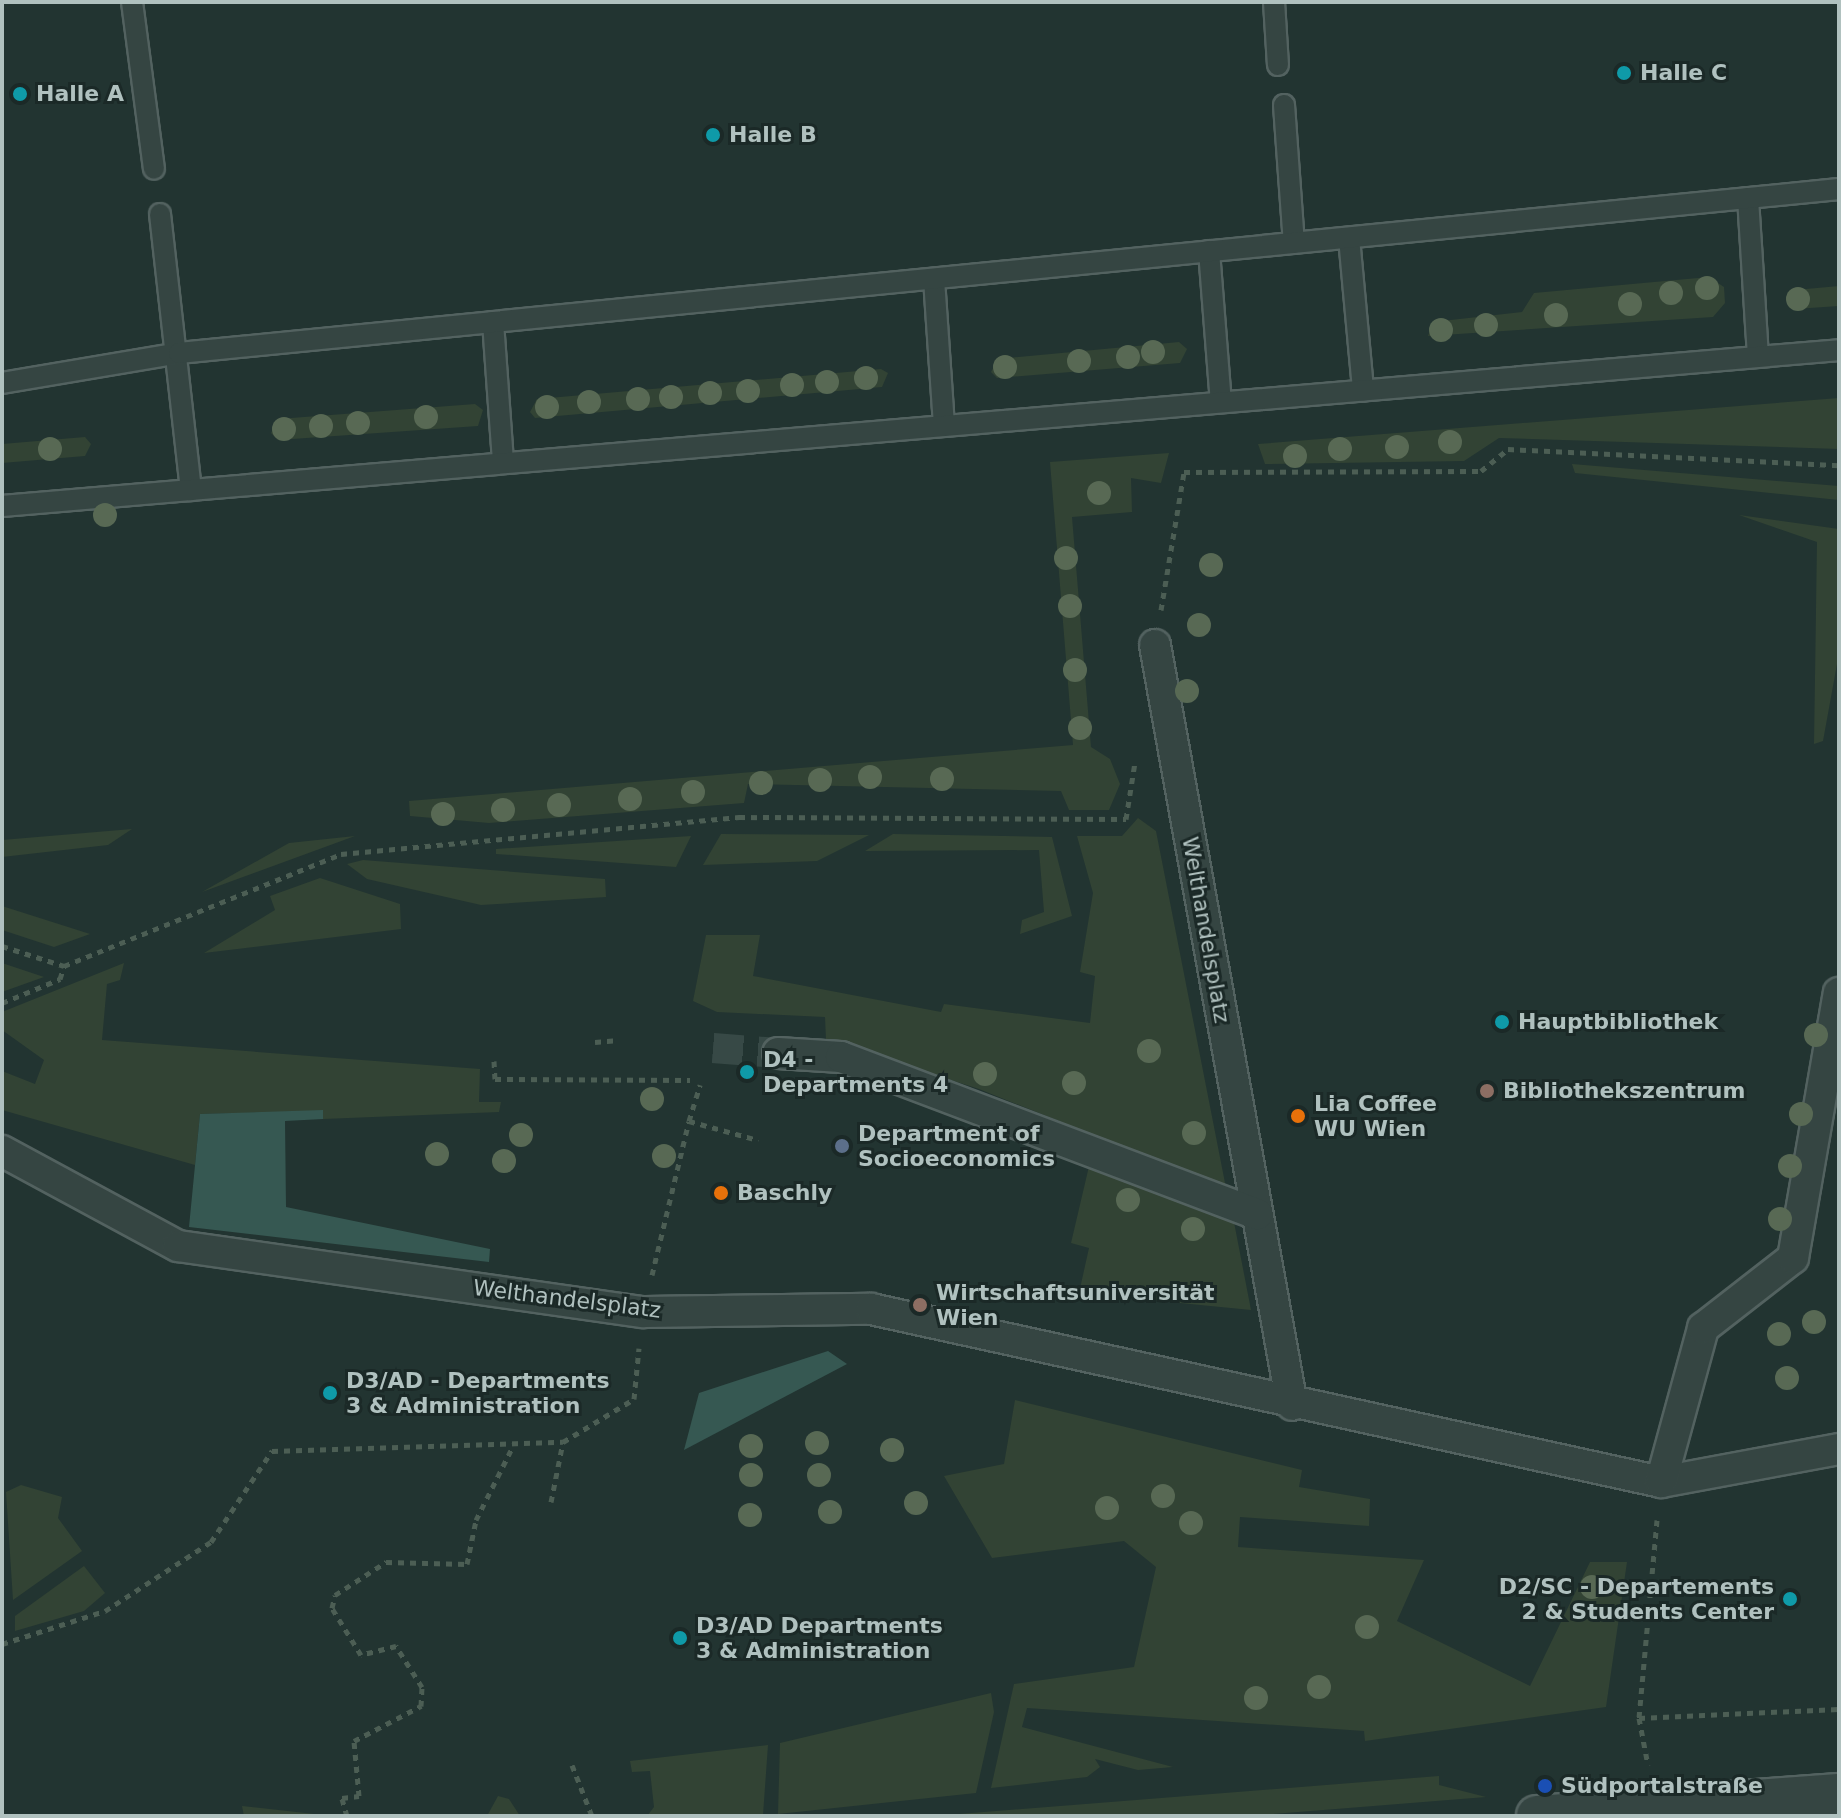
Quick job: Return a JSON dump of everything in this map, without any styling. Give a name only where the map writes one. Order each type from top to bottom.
[{"type":"street","name":"Welthandelsplatz","points":[[1155,645],[1292,1405]]},
{"type":"street","points":[[1661,1482],[1703,1328],[1793,1258],[1839,993]]},
{"type":"street","points":[[778,1053],[841,1057],[1257,1214]]},
{"type":"street","name":"Welthandelsplatz","points":[[2,1151],[178,1246],[643,1312],[871,1309],[1292,1405],[1661,1482],[1839,1449]]},
{"type":"street","points":[[1537,1816],[1839,1794]]},
{"type":"lane","points":[[132,2],[154,169]]},
{"type":"lane","points":[[1274,2],[1278,65]]},
{"type":"lane","points":[[1284,105],[1294,243]]},
{"type":"lane","points":[[2,383],[179,353],[1839,189]]},
{"type":"lane","points":[[1748,198],[1758,356]]},
{"type":"lane","points":[[160,214],[179,353],[191,490]]},
{"type":"lane","points":[[1349,238],[1363,390]]},
{"type":"lane","points":[[1209,251],[1221,402]]},
{"type":"lane","points":[[934,279],[944,426]]},
{"type":"lane","points":[[493,322],[503,463]]},
{"type":"lane","points":[[2,506],[1839,350]]},
{"type":"path","points":[[1155,645],[1184,472],[1481,471],[1508,449],[1839,465]]},
{"type":"path","points":[[2,946],[64,966],[341,854],[739,817],[1126,819],[1138,746]]},
{"type":"path","points":[[2,1003],[60,979],[64,966]]},
{"type":"path","points":[[595,1042],[616,1040]]},
{"type":"path","points":[[494,1061],[495,1079],[690,1080]]},
{"type":"path","points":[[2,1644],[105,1611],[211,1542],[272,1451],[563,1442],[634,1399],[643,1312],[700,1085]]},
{"type":"path","points":[[689,1121],[758,1140]]},
{"type":"path","points":[[551,1502],[563,1442]]},
{"type":"path","points":[[347,1816],[342,1798],[359,1796],[354,1741],[421,1706],[422,1687],[396,1646],[361,1655],[332,1608],[335,1595],[386,1562],[467,1564],[476,1520],[514,1444]]},
{"type":"path","points":[[1661,1482],[1639,1718],[1839,1709]]},
{"type":"path","points":[[572,1765],[592,1816]]},
{"type":"shaded area","points":[[1709,277],[1724,287],[1725,303],[1713,317],[1428,336],[1433,322],[1522,312],[1534,293]]},
{"type":"shaded area","points":[[1839,286],[1839,306],[1795,309],[1788,303],[1795,290]]},
{"type":"shaded area","points":[[1179,342],[1187,349],[1180,363],[997,378],[991,372],[998,359]]},
{"type":"shaded area","points":[[881,369],[888,373],[882,387],[535,418],[530,412],[537,399]]},
{"type":"shaded area","points":[[1839,398],[1839,449],[1499,438],[1464,461],[1265,464],[1258,444]]},
{"type":"shaded area","points":[[475,404],[483,410],[478,426],[278,440],[271,433],[278,419]]},
{"type":"shaded area","points":[[85,437],[91,444],[85,456],[2,463],[2,444]]},
{"type":"shaded area","points":[[1169,453],[1161,483],[1131,478],[1132,512],[1072,517],[1091,747],[1110,759],[1120,784],[1109,810],[1069,810],[1061,791],[748,784],[744,803],[489,823],[410,816],[409,801],[1073,745],[1050,462]]},
{"type":"shaded area","points":[[1572,464],[1839,486],[1839,500],[1575,473]]},
{"type":"shaded area","points":[[1739,515],[1839,529],[1839,653],[1823,741],[1814,744],[1817,542]]},
{"type":"shaded area","points":[[1138,818],[1156,831],[1226,1188],[979,1089],[826,1040],[825,1017],[717,1012],[693,1001],[706,935],[760,935],[753,976],[941,1012],[944,1004],[1090,1023],[1095,976],[1080,972],[1093,893],[1077,836],[1122,836]]},
{"type":"shaded area","points":[[132,829],[108,845],[2,857],[2,840]]},
{"type":"shaded area","points":[[721,834],[869,835],[817,861],[703,865]]},
{"type":"shaded area","points":[[893,834],[1052,837],[1072,916],[1020,934],[1022,920],[1044,912],[1039,850],[865,851]]},
{"type":"shaded area","points":[[355,836],[202,892],[289,843]]},
{"type":"shaded area","points":[[691,836],[676,867],[496,854],[496,849]]},
{"type":"shaded area","points":[[363,860],[605,879],[606,897],[481,905],[367,879],[347,864]]},
{"type":"shaded area","points":[[320,878],[400,904],[401,929],[204,953],[275,910],[270,896]]},
{"type":"shaded area","points":[[2,906],[90,934],[54,947],[2,930]]},
{"type":"shaded area","points":[[2,963],[44,977],[2,992]]},
{"type":"shaded area","points":[[124,963],[120,980],[107,984],[102,1040],[480,1069],[479,1102],[501,1102],[499,1112],[323,1119],[323,1111],[200,1114],[195,1165],[2,1110],[2,1071],[35,1084],[44,1060],[2,1030],[2,1012]]},
{"type":"shaded area","points":[[323,1110],[323,1119],[285,1121],[286,1207],[490,1249],[489,1262],[189,1227],[200,1114]]},
{"type":"shaded area","points":[[1090,1162],[1233,1217],[1251,1310],[1079,1293],[1089,1248],[1071,1243]]},
{"type":"shaded area","points":[[828,1351],[847,1364],[684,1450],[699,1393]]},
{"type":"shaded area","points":[[1015,1400],[1302,1470],[1299,1487],[1370,1499],[1369,1526],[1240,1517],[1238,1547],[1424,1560],[1397,1621],[1530,1686],[1590,1562],[1627,1562],[1606,1707],[1365,1741],[1364,1731],[1027,1708],[1022,1727],[1173,1767],[1138,1770],[1095,1759],[1100,1767],[1087,1777],[991,1788],[1014,1684],[1134,1667],[1156,1567],[1124,1541],[992,1558],[944,1476],[1004,1464]]},
{"type":"shaded area","points":[[21,1485],[62,1497],[58,1518],[82,1551],[13,1600],[6,1492]]},
{"type":"shaded area","points":[[84,1566],[105,1593],[84,1611],[15,1631],[15,1616]]},
{"type":"shaded area","points":[[991,1693],[994,1712],[976,1793],[778,1814],[780,1743]]},
{"type":"shaded area","points":[[768,1745],[763,1815],[647,1816],[654,1807],[650,1771],[632,1772],[630,1761]]},
{"type":"shaded area","points":[[1439,1776],[1439,1785],[1486,1797],[1247,1816],[934,1816]]},
{"type":"shaded area","points":[[498,1796],[509,1799],[520,1816],[487,1816]]},
{"type":"shaded area","points":[[242,1806],[332,1816],[244,1816]]},
{"type":"tunnel","points":[[713,1048],[778,1053]]},
{"type":"place","name":"Halle C","points":[[1624,73]]},
{"type":"place","name":"Halle A","points":[[20,94]]},
{"type":"place","name":"Halle B","points":[[713,135]]},
{"type":"place","name":"Hauptbibliothek","points":[[1502,1022]]},
{"type":"place","name":"D4 - Departments 4","points":[[747,1072]]},
{"type":"place","name":"Bibliothekszentrum","points":[[1487,1091]]},
{"type":"place","name":"Lia Coffee WU Wien","points":[[1298,1116]]},
{"type":"place","name":"Department of Socioeconomics","points":[[842,1146]]},
{"type":"place","name":"Baschly","points":[[721,1193]]},
{"type":"place","name":"Wirtschaftsuniversität Wien","points":[[920,1305]]},
{"type":"place","name":"D3/AD - Departments 3 & Administration","points":[[330,1393]]},
{"type":"place","name":"D2/SC - Departements 2 & Students Center","points":[[1790,1599]]},
{"type":"place","name":"D3/AD Departments 3 & Administration","points":[[680,1638]]},
{"type":"place","name":"Südportalstraße","points":[[1545,1786]]}]
